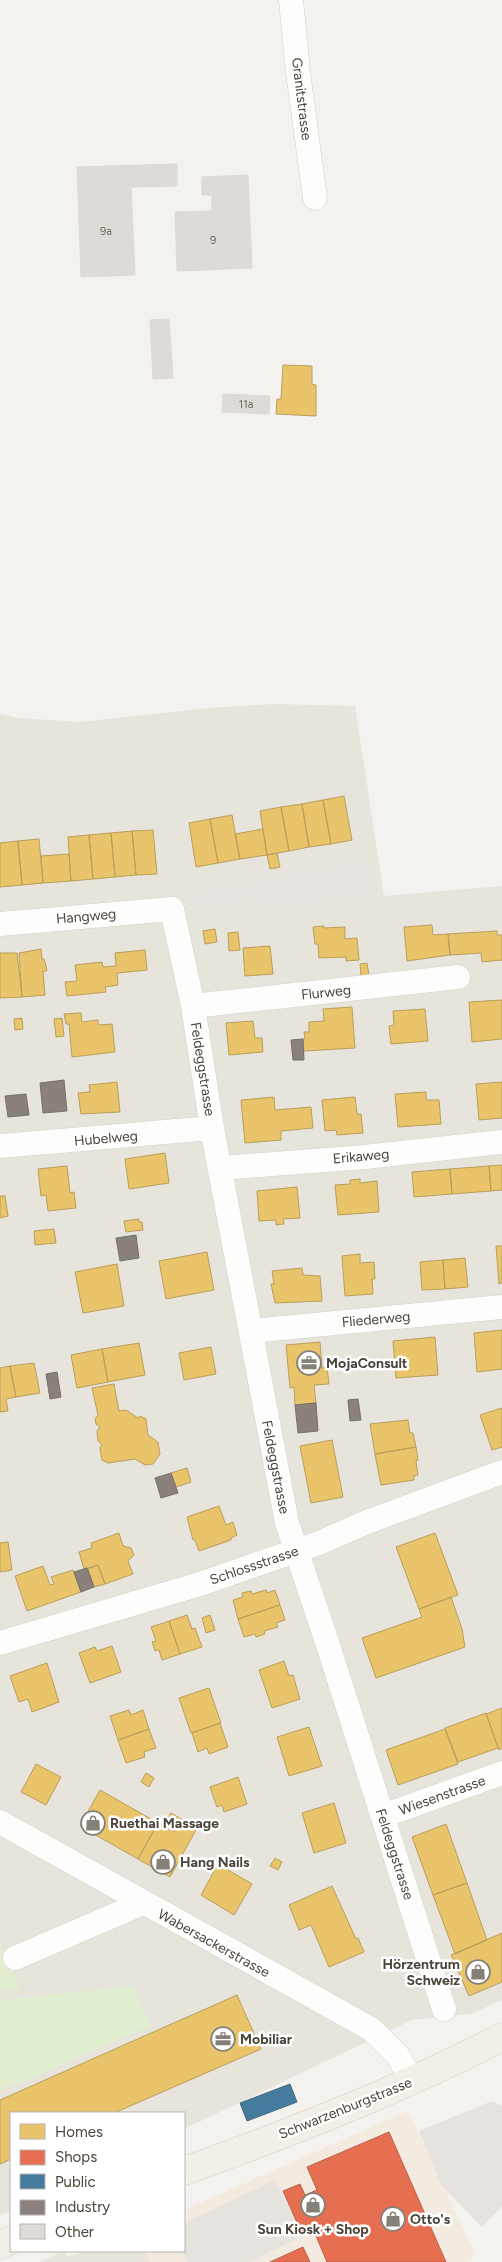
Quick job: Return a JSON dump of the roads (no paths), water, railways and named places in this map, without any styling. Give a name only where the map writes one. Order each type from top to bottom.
[{"type":"main road","name":"Schwarzenburgstrasse","points":[[185,2171],[412,2080],[502,2037]]},
{"type":"street","name":"Granitstrasse","points":[[291,0],[298,72],[315,198]]},
{"type":"street","name":"Hangweg","points":[[0,924],[172,909]]},
{"type":"street","name":"Feldeggstrasse","points":[[172,909],[193,1006],[212,1128],[287,1523],[444,2009]]},
{"type":"street","name":"Flurweg","points":[[193,1006],[458,977]]},
{"type":"street","name":"Hubelweg","points":[[0,1146],[212,1128]]},
{"type":"street","name":"Erikaweg","points":[[220,1168],[365,1157],[502,1142]]},
{"type":"street","name":"Fliederweg","points":[[251,1331],[502,1307]]},
{"type":"street","name":"Schlossstrasse","points":[[0,1643],[200,1584],[296,1551],[367,1522],[502,1472]]},
{"type":"street","name":"Wiesenstrasse","points":[[383,1816],[502,1773]]},
{"type":"street","name":"Wabersackerstrasse","points":[[0,1822],[371,2029],[398,2056],[412,2080]]},
{"type":"street","points":[[15,1958],[143,1903]]},
{"type":"place","name":"MojaConsult","points":[[309,1363]]},
{"type":"place","name":"Ruethai Massage","points":[[93,1823]]},
{"type":"place","name":"Hang Nails","points":[[163,1862]]},
{"type":"place","name":"Hörzentrum Schweiz","points":[[478,1972]]},
{"type":"place","name":"Mobiliar","points":[[223,2039]]},
{"type":"place","name":"Sun Kiosk + Shop","points":[[313,2205]]},
{"type":"place","name":"Otto's","points":[[393,2219]]}]
